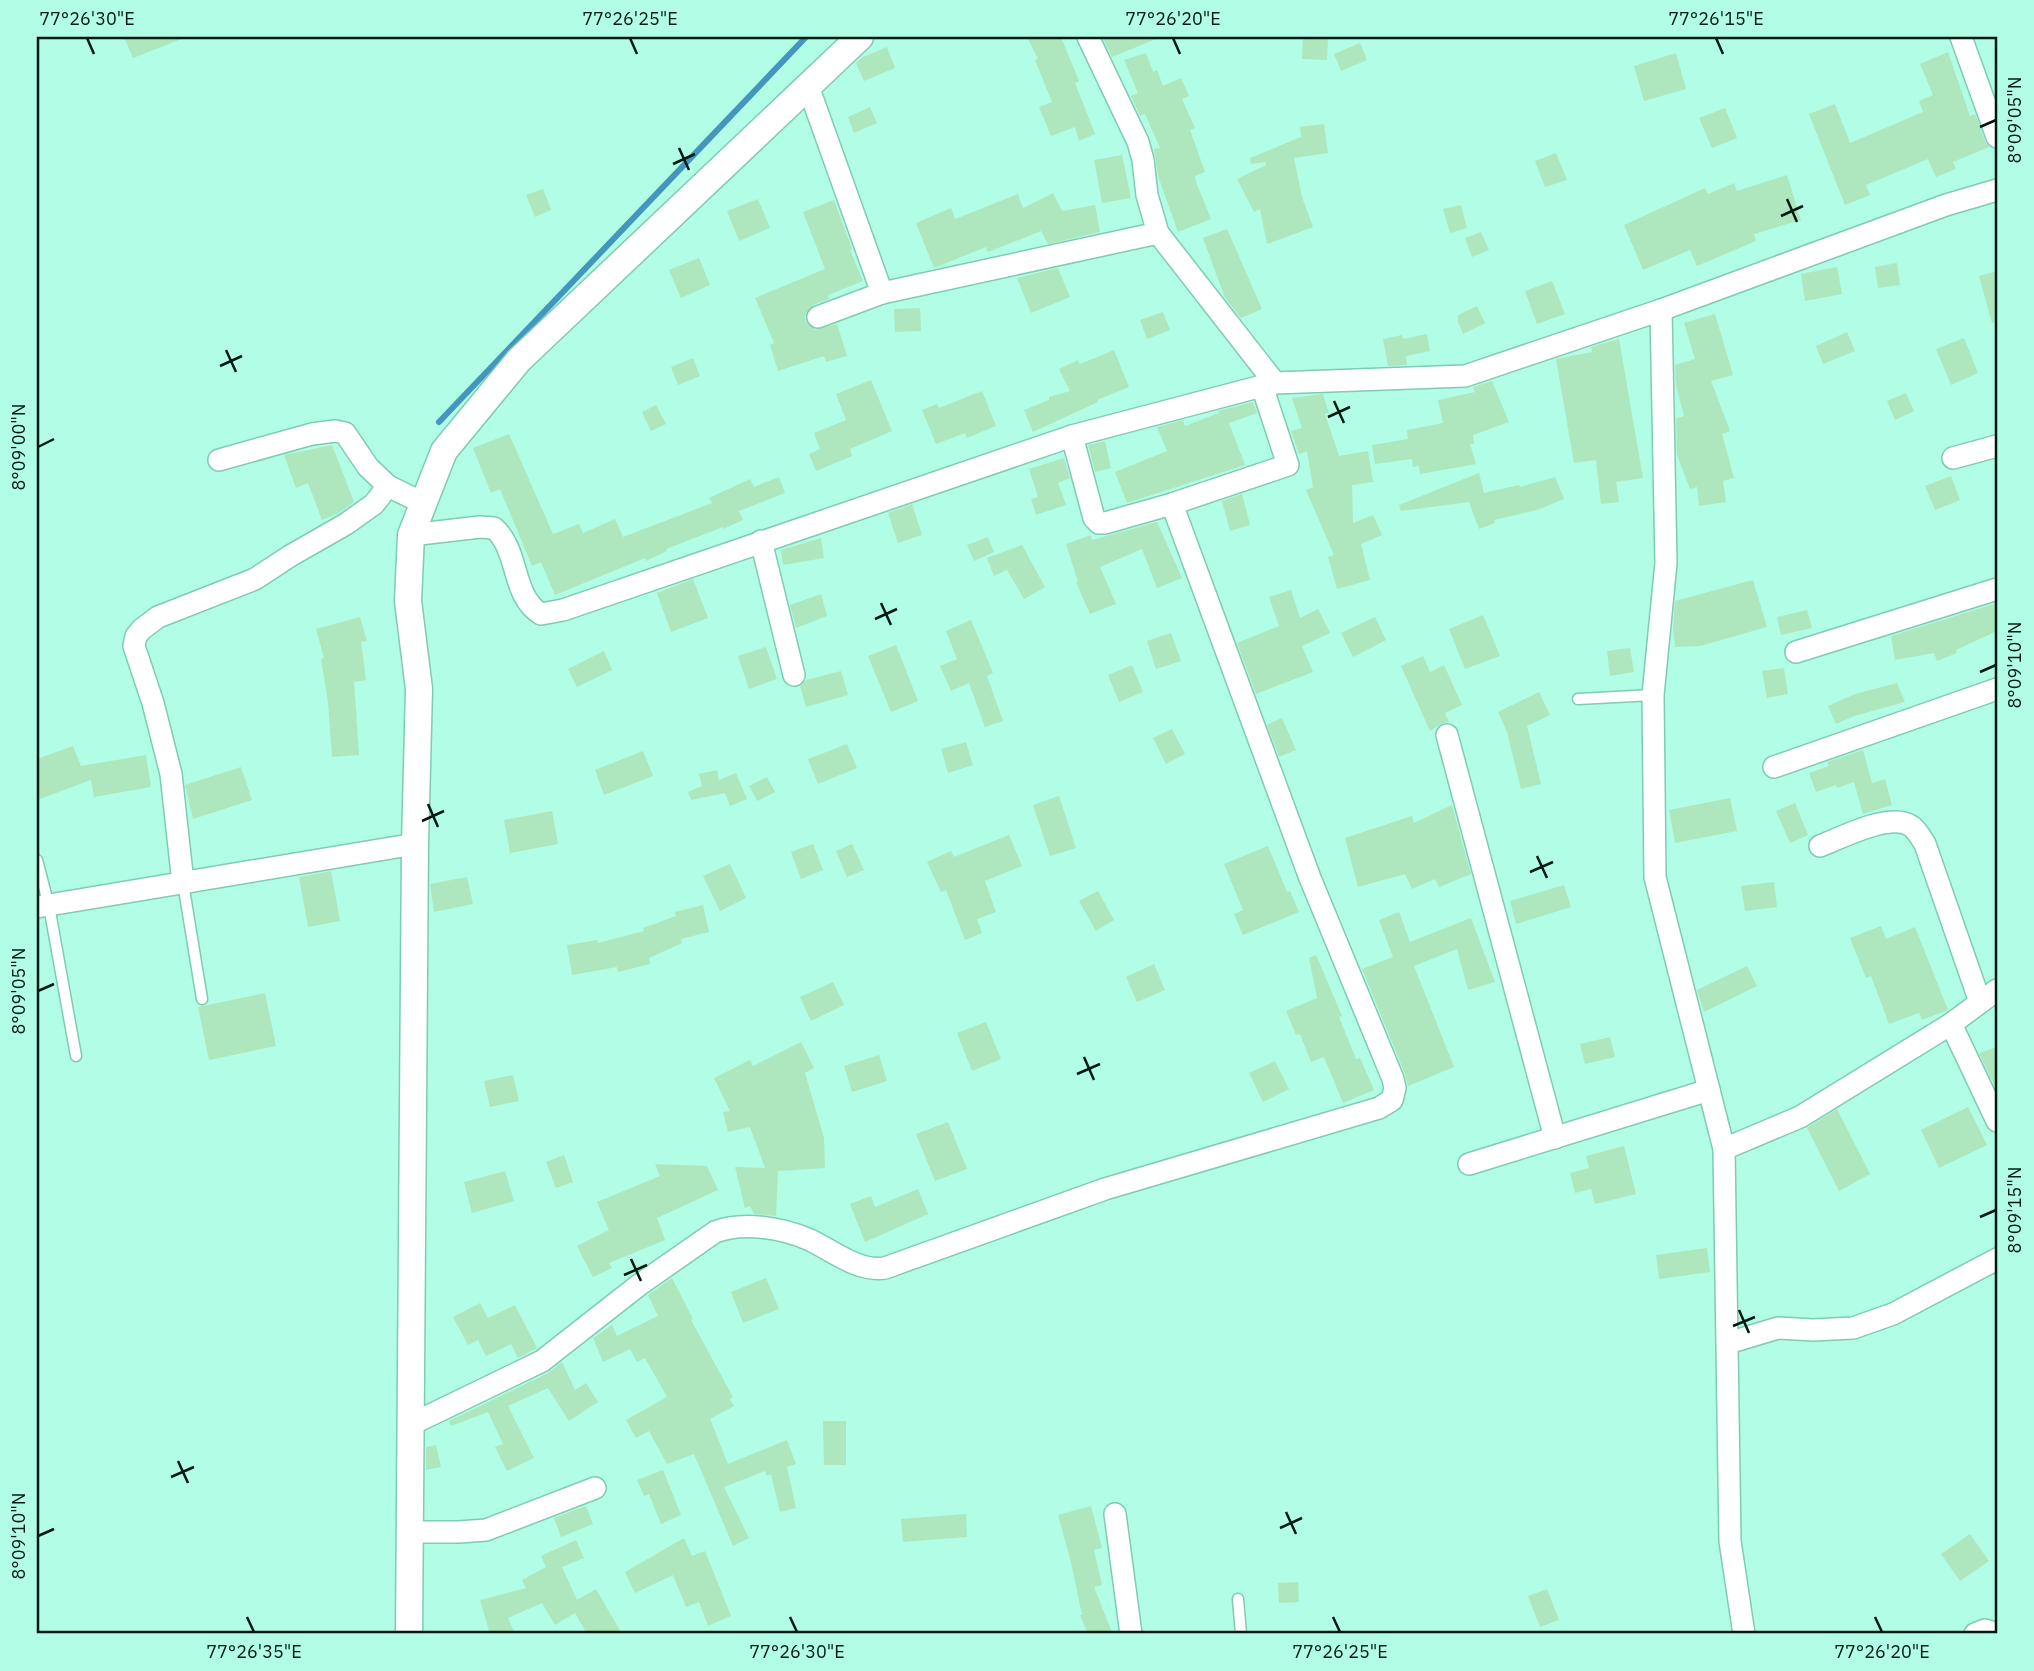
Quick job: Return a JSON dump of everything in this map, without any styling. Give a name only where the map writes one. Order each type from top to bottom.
[{"type":"street","points":[[409,1634],[415,844],[419,689],[408,601],[411,535],[444,451],[519,360],[860,37]]},
{"type":"street","points":[[1072,436],[1097,522],[1105,523],[1172,504],[1288,465],[1269,384],[1158,233],[1147,195],[1138,142],[1088,37]]},
{"type":"street","points":[[1961,37],[1997,137]]},
{"type":"street","points":[[808,86],[882,293]]},
{"type":"street","points":[[411,535],[480,527],[494,528],[508,546],[530,608],[541,614],[563,610],[1072,436],[1269,384],[1465,376],[1661,310],[1946,205],[1997,190]]},
{"type":"street","points":[[818,317],[882,293],[1158,233]]},
{"type":"street","points":[[1661,310],[1666,562],[1653,695],[1655,877],[1724,1149],[1730,1541],[1744,1634]]},
{"type":"street","points":[[219,460],[312,434],[335,431],[345,433],[368,467],[388,486],[424,503]]},
{"type":"street","points":[[1953,458],[1997,446]]},
{"type":"street","points":[[183,883],[171,774],[153,703],[134,646],[136,636],[158,617],[255,579],[346,524],[374,504],[388,486]]},
{"type":"street","points":[[412,1424],[542,1361],[639,1285],[715,1232],[724,1229],[764,1228],[788,1232],[855,1263],[872,1269],[885,1268],[1105,1189],[1379,1108],[1392,1100],[1395,1088],[1393,1079],[1310,878],[1172,504]]},
{"type":"street","points":[[761,541],[794,675]]},
{"type":"street","points":[[1796,652],[1997,589]]},
{"type":"street","points":[[1774,767],[1997,689]]},
{"type":"street","points":[[1447,735],[1555,1138]]},
{"type":"street","points":[[1724,1149],[1800,1117],[1951,1024],[1989,996],[1925,844],[1911,826],[1898,821],[1881,823],[1819,846]]},
{"type":"street","points":[[43,906],[415,844]]},
{"type":"street","points":[[1951,1024],[1997,1121]]},
{"type":"street","points":[[1469,1164],[1709,1090]]},
{"type":"street","points":[[1728,1343],[1777,1328],[1813,1331],[1853,1328],[1893,1314],[1997,1259]]},
{"type":"street","points":[[410,1532],[486,1530],[595,1488]]},
{"type":"street","points":[[1115,1514],[1131,1634]]},
{"type":"street","points":[[1975,1634],[1985,1630],[1997,1634]]},
{"type":"lane","points":[[1578,699],[1653,695]]},
{"type":"lane","points":[[37,859],[43,906],[76,1056]]},
{"type":"lane","points":[[183,883],[202,999]]},
{"type":"lane","points":[[1238,1599],[1241,1634]]},
{"type":"building","points":[[124,37],[183,37],[184,38],[133,58]]},
{"type":"building","points":[[1027,37],[1061,37],[1079,81],[1075,83],[1095,134],[1079,141],[1075,127],[1051,136],[1039,107],[1052,102],[1035,60],[1038,59]]},
{"type":"building","points":[[1102,37],[1161,37],[1112,57]]},
{"type":"building","points":[[1303,37],[1328,37],[1327,60],[1302,59]]},
{"type":"building","points":[[1360,43],[1367,60],[1341,71],[1334,54]]},
{"type":"building","points":[[887,47],[895,68],[864,81],[856,63],[861,58]]},
{"type":"building","points":[[1948,52],[1970,116],[1975,114],[1989,147],[1953,162],[1956,169],[1936,177],[1928,159],[1866,185],[1870,195],[1845,205],[1809,114],[1835,104],[1850,143],[1923,112],[1919,101],[1933,95],[1920,64]]},
{"type":"building","points":[[1146,53],[1153,72],[1157,70],[1163,86],[1181,78],[1189,96],[1182,99],[1195,128],[1190,130],[1205,172],[1195,176],[1211,219],[1178,232],[1158,176],[1154,149],[1160,148],[1145,114],[1140,116],[1131,96],[1138,93],[1124,60]]},
{"type":"building","points":[[1676,53],[1686,89],[1644,101],[1634,66]]},
{"type":"building","points":[[870,107],[877,123],[854,133],[848,117]]},
{"type":"building","points":[[1725,108],[1737,138],[1712,148],[1699,118]]},
{"type":"building","points":[[1324,124],[1328,153],[1294,158],[1302,197],[1313,227],[1267,244],[1260,209],[1254,212],[1237,179],[1266,165],[1265,162],[1251,164],[1250,158],[1301,137],[1300,127]]},
{"type":"building","points":[[1556,153],[1567,180],[1545,187],[1535,161]]},
{"type":"building","points":[[1122,155],[1131,198],[1102,203],[1094,160]]},
{"type":"building","points":[[1787,175],[1801,220],[1754,234],[1756,241],[1697,266],[1690,250],[1643,270],[1624,225],[1705,188],[1708,194],[1734,183],[1737,191]]},
{"type":"building","points":[[543,189],[551,210],[535,217],[526,195]]},
{"type":"building","points":[[1053,193],[1062,211],[1095,205],[1100,232],[1048,244],[1041,231],[988,252],[986,247],[934,268],[916,223],[951,208],[955,219],[1018,194],[1023,208]]},
{"type":"building","points":[[758,199],[770,228],[739,241],[727,211]]},
{"type":"building","points":[[834,200],[863,281],[828,295],[829,299],[813,305],[805,316],[806,322],[815,330],[837,324],[847,356],[826,362],[824,356],[778,371],[770,345],[774,343],[755,298],[825,269],[803,212]]},
{"type":"building","points":[[1461,205],[1467,228],[1450,233],[1443,209]]},
{"type":"building","points":[[1227,229],[1262,309],[1241,318],[1225,298],[1203,238]]},
{"type":"building","points":[[1481,232],[1489,250],[1472,257],[1465,238]]},
{"type":"building","points":[[699,258],[710,285],[681,298],[669,270]]},
{"type":"building","points":[[1897,263],[1900,285],[1878,288],[1875,267]]},
{"type":"building","points":[[1837,267],[1842,294],[1805,301],[1801,274]]},
{"type":"building","points":[[1058,268],[1070,297],[1031,313],[1017,278]]},
{"type":"building","points":[[1997,271],[1997,322],[1992,323],[1979,276]]},
{"type":"building","points":[[1552,281],[1565,314],[1537,324],[1525,291]]},
{"type":"building","points":[[1477,306],[1485,323],[1463,334],[1458,315]]},
{"type":"building","points":[[920,308],[921,331],[895,332],[894,309]]},
{"type":"building","points":[[1163,312],[1170,330],[1147,339],[1140,320]]},
{"type":"building","points":[[1715,314],[1733,375],[1711,381],[1730,431],[1722,434],[1734,478],[1723,481],[1726,502],[1699,506],[1697,487],[1690,489],[1677,455],[1676,419],[1684,416],[1676,386],[1675,365],[1695,359],[1684,323]]},
{"type":"building","points":[[1847,332],[1855,351],[1823,364],[1816,346]]},
{"type":"building","points":[[1427,334],[1430,351],[1406,356],[1407,365],[1388,366],[1383,339],[1402,335],[1403,339]]},
{"type":"building","points":[[1964,338],[1978,373],[1951,385],[1936,349]]},
{"type":"building","points":[[1619,339],[1643,478],[1616,482],[1619,502],[1601,504],[1596,460],[1574,463],[1556,359],[1592,352],[1591,347]]},
{"type":"building","points":[[1114,350],[1129,387],[1033,432],[1024,410],[1049,400],[1049,397],[1070,391],[1059,369],[1078,360],[1080,364]]},
{"type":"building","points":[[693,358],[700,376],[678,385],[671,367]]},
{"type":"building","points":[[871,380],[892,431],[850,449],[852,456],[816,471],[809,454],[820,449],[814,433],[846,420],[836,394]]},
{"type":"building","points":[[1492,381],[1509,422],[1473,435],[1474,444],[1470,444],[1476,464],[1420,474],[1419,466],[1413,467],[1412,459],[1375,464],[1372,445],[1408,439],[1407,430],[1443,423],[1438,400],[1475,392],[1473,387]]},
{"type":"building","points":[[982,391],[996,426],[967,438],[965,433],[936,444],[922,410],[937,404],[939,408]]},
{"type":"building","points":[[1906,393],[1914,411],[1895,420],[1887,401]]},
{"type":"building","points":[[1323,394],[1329,413],[1325,414],[1339,456],[1368,451],[1373,482],[1352,485],[1353,523],[1373,515],[1382,535],[1361,544],[1370,580],[1337,589],[1328,557],[1334,555],[1306,490],[1313,487],[1307,451],[1299,454],[1291,431],[1302,428],[1292,398]]},
{"type":"building","points":[[1253,402],[1257,413],[1229,423],[1245,465],[1127,503],[1115,472],[1167,451],[1157,427],[1183,420],[1185,426],[1219,413],[1218,411]]},
{"type":"building","points":[[656,405],[666,424],[651,431],[642,412]]},
{"type":"building","points":[[509,434],[553,534],[579,524],[583,533],[615,519],[623,537],[712,503],[709,498],[750,479],[754,487],[779,477],[785,493],[739,511],[743,520],[723,529],[666,549],[667,551],[646,561],[645,558],[555,595],[541,562],[532,566],[500,489],[491,493],[473,448]]},
{"type":"building","points":[[1105,441],[1111,468],[1095,472],[1088,445]]},
{"type":"building","points":[[332,445],[354,502],[339,513],[322,520],[308,483],[296,488],[284,455]]},
{"type":"building","points":[[1064,458],[1070,478],[1058,483],[1066,505],[1036,515],[1031,499],[1038,497],[1029,469]]},
{"type":"building","points":[[1479,473],[1484,493],[1555,477],[1564,499],[1537,510],[1494,520],[1495,523],[1479,529],[1469,502],[1401,511],[1399,505]]},
{"type":"building","points":[[1951,476],[1960,500],[1935,510],[1925,486]]},
{"type":"building","points":[[1242,494],[1250,525],[1230,531],[1222,501]]},
{"type":"building","points":[[912,504],[922,535],[898,543],[888,513]]},
{"type":"building","points":[[1157,522],[1182,578],[1157,588],[1142,549],[1100,567],[1116,604],[1090,614],[1076,582],[1066,544],[1091,535],[1092,540]]},
{"type":"building","points":[[988,537],[994,552],[974,561],[967,545]]},
{"type":"building","points":[[821,538],[824,558],[783,565],[781,550]]},
{"type":"building","points":[[1022,545],[1045,587],[1024,599],[1007,570],[994,576],[987,558]]},
{"type":"building","points":[[693,579],[708,618],[671,632],[657,593]]},
{"type":"building","points":[[1753,580],[1767,627],[1700,646],[1675,647],[1675,601]]},
{"type":"building","points":[[1291,590],[1300,618],[1318,609],[1330,633],[1302,646],[1313,672],[1256,694],[1237,643],[1279,626],[1269,597]]},
{"type":"building","points":[[821,594],[827,616],[796,628],[790,605]]},
{"type":"building","points":[[1997,603],[1997,631],[1937,661],[1934,653],[1895,660],[1891,636]]},
{"type":"building","points":[[1807,610],[1812,628],[1781,635],[1777,617]]},
{"type":"building","points":[[1483,615],[1500,656],[1465,669],[1449,629]]},
{"type":"building","points":[[360,617],[367,641],[361,642],[366,680],[354,682],[359,755],[332,757],[328,702],[321,659],[324,658],[316,629]]},
{"type":"building","points":[[1375,617],[1386,640],[1353,657],[1341,633]]},
{"type":"building","points":[[971,620],[993,673],[987,676],[1003,721],[985,727],[969,683],[951,691],[940,666],[957,659],[946,631]]},
{"type":"building","points":[[1171,633],[1181,661],[1156,669],[1147,641]]},
{"type":"building","points":[[896,645],[918,701],[891,712],[868,656]]},
{"type":"building","points":[[766,647],[777,679],[749,689],[738,656]]},
{"type":"building","points":[[1630,648],[1634,672],[1610,676],[1607,651]]},
{"type":"building","points":[[604,651],[612,670],[577,687],[568,669]]},
{"type":"building","points":[[1423,656],[1430,672],[1444,665],[1462,705],[1445,713],[1449,722],[1430,731],[1401,666]]},
{"type":"building","points":[[1132,665],[1143,692],[1119,702],[1108,675]]},
{"type":"building","points":[[1784,668],[1788,694],[1767,698],[1762,671]]},
{"type":"building","points":[[841,671],[848,695],[806,707],[800,686],[806,680]]},
{"type":"building","points":[[1897,683],[1905,702],[1854,716],[1836,724],[1828,706],[1855,694]]},
{"type":"building","points":[[1539,692],[1550,715],[1527,726],[1541,784],[1521,789],[1507,732],[1498,712]]},
{"type":"building","points":[[1282,718],[1296,750],[1279,757],[1267,725]]},
{"type":"building","points":[[1172,729],[1185,754],[1166,764],[1153,738]]},
{"type":"building","points":[[966,742],[973,765],[948,773],[941,749]]},
{"type":"building","points":[[847,744],[857,768],[818,784],[808,759]]},
{"type":"building","points":[[73,746],[81,766],[146,755],[151,787],[94,797],[91,780],[37,800],[37,759]]},
{"type":"building","points":[[1863,750],[1872,783],[1885,779],[1892,805],[1863,814],[1854,782],[1816,792],[1809,773],[1829,766],[1827,762]]},
{"type":"building","points":[[643,751],[653,776],[604,795],[595,770]]},
{"type":"building","points":[[241,767],[252,800],[193,819],[185,785]]},
{"type":"building","points":[[717,770],[719,780],[736,773],[747,799],[730,806],[725,793],[691,800],[688,792],[702,786],[699,774]]},
{"type":"building","points":[[767,777],[775,792],[757,801],[749,786]]},
{"type":"building","points":[[1059,796],[1076,848],[1050,856],[1033,805]]},
{"type":"building","points":[[1730,798],[1737,831],[1675,843],[1669,810]]},
{"type":"building","points":[[1795,803],[1808,835],[1790,843],[1776,811]]},
{"type":"building","points":[[1452,805],[1471,874],[1439,887],[1435,879],[1412,889],[1405,874],[1358,887],[1345,838],[1412,816],[1414,823]]},
{"type":"building","points":[[552,811],[558,844],[510,853],[504,820]]},
{"type":"building","points":[[1009,835],[1022,866],[985,881],[996,912],[977,919],[982,933],[965,940],[946,890],[941,892],[927,862],[951,851],[954,857]]},
{"type":"building","points":[[813,844],[823,870],[801,879],[791,852]]},
{"type":"building","points":[[852,844],[864,870],[847,877],[836,851]]},
{"type":"building","points":[[1268,846],[1287,892],[1290,891],[1299,912],[1243,935],[1234,914],[1243,910],[1224,864]]},
{"type":"building","points":[[730,864],[746,898],[720,911],[703,876]]},
{"type":"building","points":[[331,871],[340,921],[308,927],[299,877]]},
{"type":"building","points":[[467,877],[473,904],[434,912],[430,884]]},
{"type":"building","points":[[1774,882],[1777,907],[1745,911],[1741,886]]},
{"type":"building","points":[[1564,885],[1571,907],[1516,924],[1510,901]]},
{"type":"building","points":[[1098,891],[1114,920],[1096,931],[1079,901]]},
{"type":"building","points":[[703,905],[709,932],[681,939],[682,943],[649,958],[650,964],[618,972],[617,967],[572,975],[567,945],[597,940],[598,943],[644,931],[643,928],[676,916],[675,912]]},
{"type":"building","points":[[1399,912],[1410,942],[1471,918],[1495,982],[1468,990],[1457,949],[1414,966],[1454,1067],[1408,1086],[1362,969],[1393,957],[1379,920]]},
{"type":"building","points":[[1881,926],[1886,939],[1915,927],[1948,1010],[1922,1020],[1919,1013],[1889,1024],[1871,976],[1866,978],[1850,938]]},
{"type":"building","points":[[1316,955],[1342,1016],[1339,1017],[1356,1059],[1360,1058],[1374,1090],[1343,1103],[1324,1057],[1311,1062],[1300,1034],[1296,1035],[1286,1011],[1317,998],[1309,958]]},
{"type":"building","points":[[1154,964],[1165,990],[1137,1002],[1126,977]]},
{"type":"building","points":[[1747,966],[1757,986],[1704,1012],[1697,990]]},
{"type":"building","points":[[833,982],[844,1005],[811,1021],[800,997]]},
{"type":"building","points":[[265,993],[276,1046],[209,1060],[198,1007]]},
{"type":"building","points":[[986,1022],[1001,1059],[972,1071],[957,1033]]},
{"type":"building","points":[[1610,1037],[1615,1057],[1585,1064],[1580,1044]]},
{"type":"building","points":[[801,1042],[814,1068],[805,1073],[824,1138],[825,1168],[778,1171],[776,1216],[754,1214],[750,1206],[745,1208],[735,1167],[765,1168],[750,1127],[728,1132],[723,1112],[730,1111],[714,1078],[750,1060],[753,1066]]},
{"type":"building","points":[[1997,1047],[1997,1091],[1979,1053]]},
{"type":"building","points":[[879,1055],[887,1081],[852,1092],[844,1066]]},
{"type":"building","points":[[1275,1061],[1289,1089],[1263,1102],[1249,1073]]},
{"type":"building","points":[[513,1075],[519,1101],[490,1107],[484,1081]]},
{"type":"building","points":[[1968,1107],[1987,1145],[1939,1168],[1921,1130]]},
{"type":"building","points":[[1837,1109],[1870,1174],[1839,1191],[1807,1128]]},
{"type":"building","points":[[948,1122],[967,1169],[935,1181],[916,1134]]},
{"type":"building","points":[[1624,1146],[1636,1194],[1595,1204],[1591,1189],[1575,1193],[1570,1173],[1589,1168],[1586,1156]]},
{"type":"building","points":[[564,1155],[573,1182],[556,1188],[546,1162]]},
{"type":"building","points":[[655,1164],[707,1166],[718,1190],[657,1218],[665,1240],[609,1263],[612,1268],[593,1277],[577,1246],[609,1230],[597,1202],[660,1176]]},
{"type":"building","points":[[505,1171],[514,1201],[472,1213],[464,1182]]},
{"type":"building","points":[[918,1189],[928,1214],[865,1242],[850,1204],[871,1196],[875,1207]]},
{"type":"building","points":[[1707,1248],[1710,1272],[1659,1279],[1656,1255]]},
{"type":"building","points":[[672,1278],[693,1319],[691,1320],[733,1397],[730,1399],[734,1406],[710,1419],[728,1464],[787,1440],[796,1464],[787,1467],[796,1508],[780,1512],[771,1474],[767,1476],[765,1471],[724,1487],[749,1538],[733,1546],[694,1454],[667,1464],[649,1431],[636,1438],[626,1420],[667,1397],[645,1358],[637,1362],[630,1349],[603,1362],[593,1338],[612,1325],[617,1336],[658,1316],[648,1295]]},
{"type":"building","points":[[766,1278],[779,1309],[743,1323],[731,1292]]},
{"type":"building","points":[[480,1303],[488,1318],[515,1305],[537,1348],[518,1358],[511,1344],[486,1356],[478,1340],[468,1345],[453,1317]]},
{"type":"building","points":[[562,1362],[575,1390],[586,1383],[598,1402],[569,1421],[548,1388],[508,1406],[534,1458],[507,1471],[495,1447],[503,1444],[488,1412],[451,1426],[449,1421],[548,1373]]},
{"type":"building","points":[[823,1421],[846,1421],[846,1465],[824,1465]]},
{"type":"building","points":[[436,1445],[441,1467],[426,1470],[426,1447]]},
{"type":"building","points":[[663,1470],[681,1515],[661,1524],[649,1494],[644,1496],[637,1480]]},
{"type":"building","points":[[586,1506],[593,1524],[561,1537],[554,1518]]},
{"type":"building","points":[[1091,1506],[1102,1548],[1094,1550],[1102,1585],[1094,1587],[1111,1630],[1101,1634],[1088,1634],[1080,1615],[1071,1562],[1058,1515]]},
{"type":"building","points":[[966,1514],[967,1537],[903,1542],[901,1519]]},
{"type":"building","points":[[1970,1534],[1989,1561],[1960,1581],[1941,1554]]},
{"type":"building","points":[[684,1538],[692,1556],[705,1551],[731,1616],[708,1626],[699,1602],[686,1607],[673,1575],[635,1593],[625,1572]]},
{"type":"building","points":[[576,1540],[584,1558],[562,1567],[577,1600],[596,1589],[622,1634],[587,1634],[575,1613],[555,1625],[542,1603],[508,1618],[515,1634],[490,1634],[480,1600],[526,1588],[522,1580],[546,1567],[541,1556]]},
{"type":"building","points":[[1298,1582],[1299,1602],[1279,1603],[1278,1583]]},
{"type":"building","points":[[1547,1589],[1559,1620],[1540,1627],[1528,1596]]},
{"type":"waterway","points":[[439,422],[806,37]]}]
